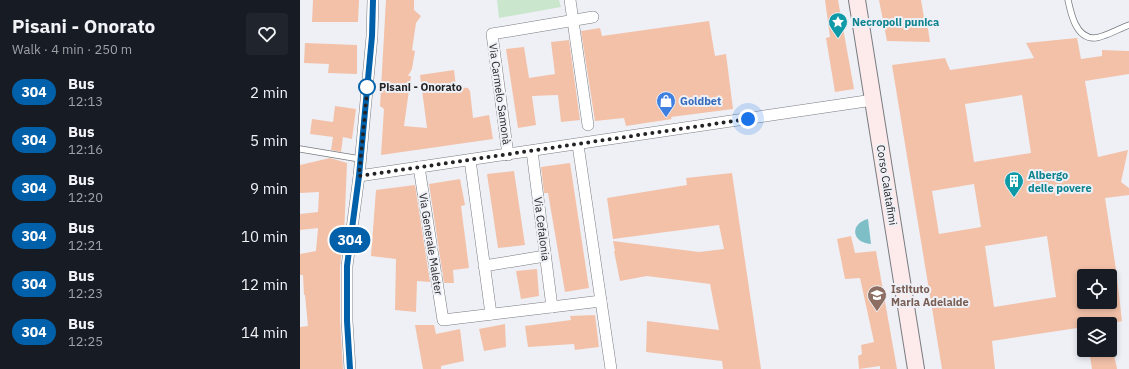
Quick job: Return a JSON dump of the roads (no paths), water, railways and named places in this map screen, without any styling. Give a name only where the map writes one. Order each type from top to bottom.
[{"type":"main road","name":"Corso Calatafimi","points":[[857,0],[916,369]]},
{"type":"street","points":[[350,369],[347,321],[347,266],[359,176],[372,36],[373,0]]},
{"type":"street","points":[[570,0],[588,125]]},
{"type":"street","points":[[573,21],[593,17]]},
{"type":"street","name":"Via Carmelo Samonà","points":[[508,155],[492,34],[573,21]]},
{"type":"street","points":[[359,176],[578,145],[873,100]]},
{"type":"street","points":[[578,145],[611,369]]},
{"type":"street","name":"Via Cefalonia","points":[[532,151],[552,307]]},
{"type":"street","points":[[470,160],[491,314],[601,301]]},
{"type":"street","name":"Via Generale Maleter","points":[[418,167],[444,320],[491,314]]},
{"type":"street","points":[[484,266],[545,256]]},
{"type":"lane","points":[[1068,0],[1071,16],[1077,28],[1087,36],[1095,38],[1129,24]]},
{"type":"lane","points":[[300,148],[360,159]]},
{"type":"water","points":[[868,219],[871,244],[860,240],[855,233],[858,225],[862,221]]},
{"type":"place","name":"Necropoli punica","points":[[838,39]]},
{"type":"place","name":"Pisani - Onorato","points":[[367,87]]},
{"type":"place","name":"Goldbet","points":[[666,118]]},
{"type":"place","name":"Albergo delle povere","points":[[1014,198]]},
{"type":"place","name":"Istituto Maria Adelaide","points":[[877,312]]}]
